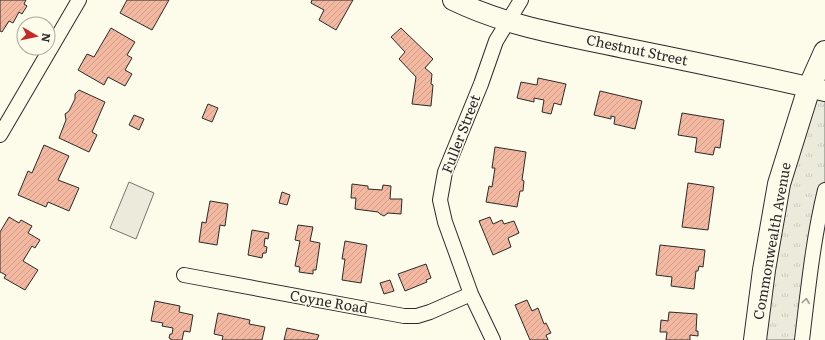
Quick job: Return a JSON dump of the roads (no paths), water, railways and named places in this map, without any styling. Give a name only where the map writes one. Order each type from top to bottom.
[{"type":"main road","name":"Chestnut Street","points":[[453,0],[469,8],[508,22],[551,33],[696,62],[817,90]]},
{"type":"main road","name":"Commonwealth Avenue","points":[[755,340],[764,270],[779,184],[817,90],[825,52]]},
{"type":"street","points":[[0,135],[79,0]]},
{"type":"street","name":"Fuller Street","points":[[493,340],[470,294],[445,222],[440,200],[445,172],[478,92],[496,41],[521,0]]},
{"type":"street","points":[[802,340],[813,252],[825,190]]},
{"type":"street","name":"Coyne Road","points":[[184,275],[404,316],[417,316],[430,312],[470,294]]}]
